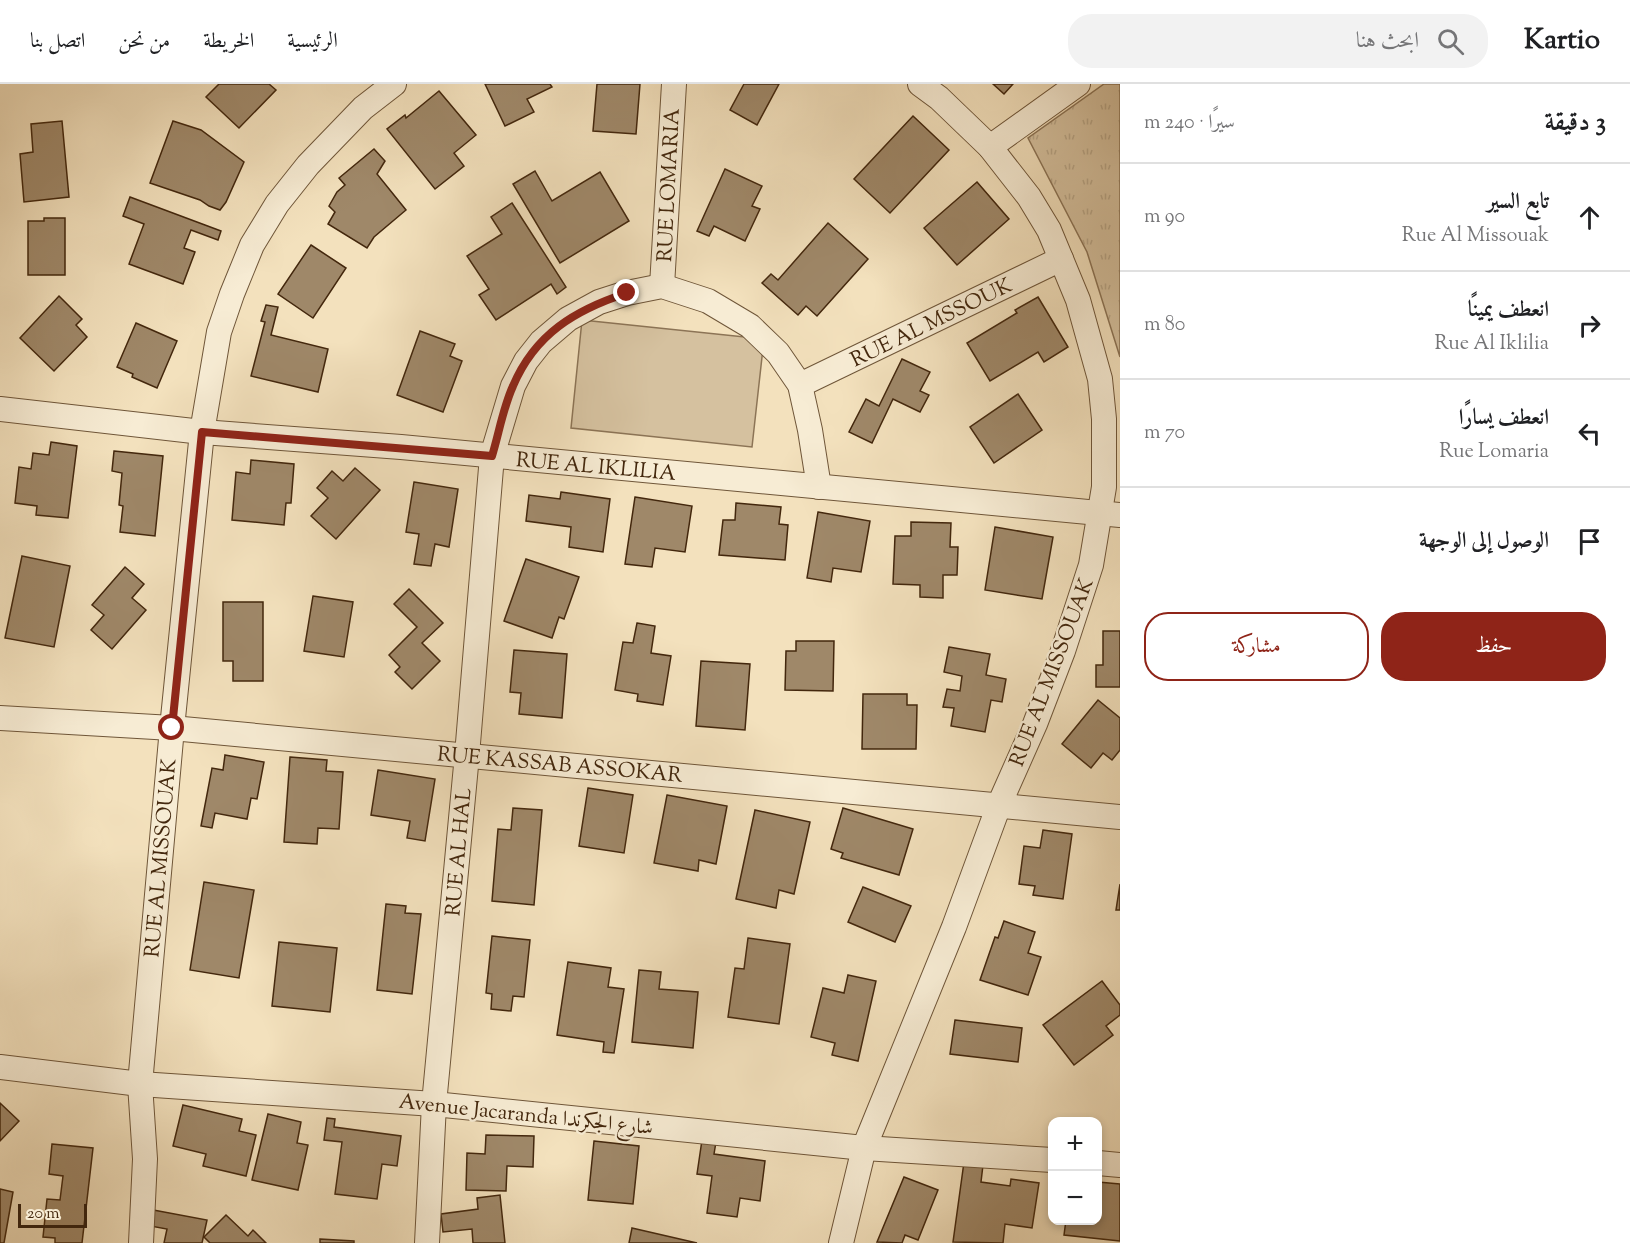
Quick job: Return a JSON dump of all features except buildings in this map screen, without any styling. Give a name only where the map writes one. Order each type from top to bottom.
[{"type":"street","name":"RUE AL MISSOUAK","points":[[141,1243],[145,1159],[140,1084],[172,728],[202,432],[219,332],[252,245],[277,204],[308,165],[363,108],[394,84]]},
{"type":"street","name":"RUE LOMARIA","points":[[662,286],[674,84]]},
{"type":"street","name":"RUE AL MISSOUAK","points":[[841,1243],[864,1148],[954,927],[999,805],[1035,724],[1063,651],[1090,566],[1111,514],[1104,488],[1104,419],[1100,379],[1081,311],[1062,259],[1040,214],[990,147],[939,98],[920,84]]},
{"type":"street","points":[[990,147],[1078,84]]},
{"type":"street","name":"RUE AL MSSOUK","points":[[800,385],[1062,259]]},
{"type":"street","name":"RUE LOMARIA","points":[[492,456],[513,386],[526,361],[541,342],[568,319],[599,302],[627,293],[662,286],[708,300],[750,326],[778,353],[800,385],[819,487]]},
{"type":"street","name":"RUE AL IKLILIA","points":[[0,409],[202,432],[492,456],[1111,514]]},
{"type":"street","name":"RUE AL HAL","points":[[427,1243],[434,1104],[467,756],[492,456]]},
{"type":"street","name":"RUE KASSAB ASSOKAR","points":[[0,718],[172,728],[1120,817]]},
{"type":"street","name":"Avenue Jacaranda شارع الجكرندا","points":[[0,1067],[140,1084],[434,1104],[864,1148],[1048,1160]]},
{"type":"street","points":[[1102,1163],[1120,1165]]},
{"type":"green space","points":[[1104,84],[1120,84],[1120,357],[1087,252],[1028,138]]},
{"type":"green space","points":[[582,320],[764,339],[752,447],[571,428]]},
{"type":"route","points":[[172,728],[202,432],[492,456],[513,386],[526,361],[541,342],[568,319],[599,302],[627,293]]}]
